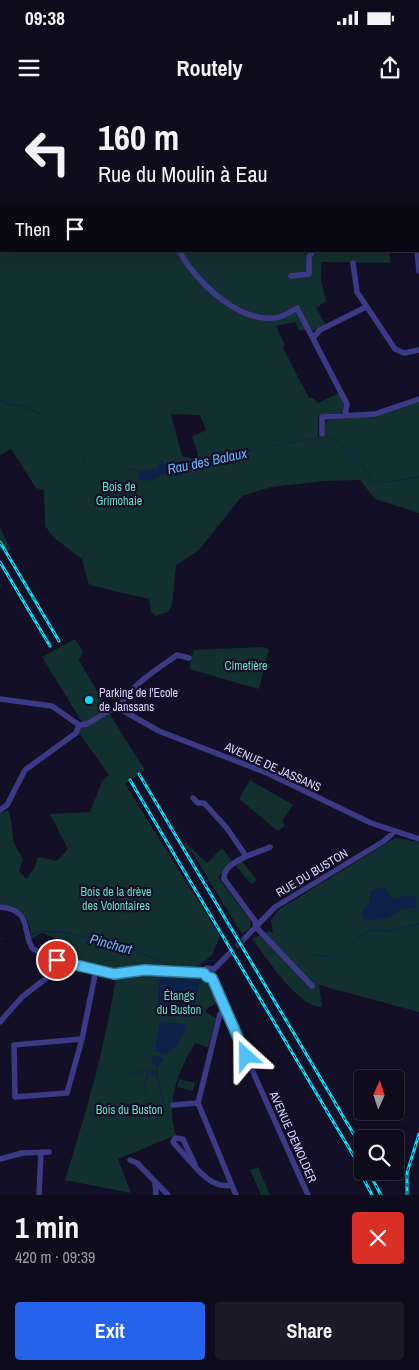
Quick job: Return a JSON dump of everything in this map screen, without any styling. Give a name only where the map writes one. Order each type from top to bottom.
[{"type":"street","points":[[179,252],[200,281],[228,304],[248,313],[276,318],[286,315],[297,308],[308,332],[314,337],[347,404],[355,415]]},
{"type":"street","points":[[291,276],[309,274],[309,257],[312,252]]},
{"type":"street","points":[[417,252],[419,271]]},
{"type":"street","points":[[353,264],[357,292],[394,349],[404,353],[419,350]]},
{"type":"street","points":[[314,337],[320,330],[366,307]]},
{"type":"street","points":[[322,434],[322,417],[375,414],[419,399]]},
{"type":"street","points":[[345,416],[347,404]]},
{"type":"street","points":[[0,700],[52,706],[79,725],[87,724],[110,710],[120,709],[124,698],[161,666],[177,655],[189,658]]},
{"type":"street","name":"AVENUE DE JASSANS","points":[[120,709],[159,731],[267,773],[394,832],[419,839]]},
{"type":"street","points":[[0,810],[7,805],[23,772],[76,733],[79,725]]},
{"type":"street","points":[[192,798],[198,803],[204,803],[216,815],[246,856]]},
{"type":"street","name":"RUE DU BUSTON","points":[[245,938],[275,907],[384,841],[394,832]]},
{"type":"street","points":[[270,847],[260,853],[246,856],[226,870],[223,877],[255,921],[256,927],[312,986]]},
{"type":"street","points":[[0,907],[14,911],[24,920],[33,949],[57,960],[62,966]]},
{"type":"street","points":[[214,969],[230,953]]},
{"type":"street","points":[[0,1022],[22,997],[62,966],[76,965],[120,974],[157,970],[204,973],[207,977],[212,978],[216,973],[214,969]]},
{"type":"street","points":[[204,973],[208,967],[214,969]]},
{"type":"street","points":[[82,1039],[14,1045],[15,1097],[67,1092],[82,1039],[96,970]]},
{"type":"street","name":"AVENUE DEMOLDER","points":[[212,978],[308,1195]]},
{"type":"street","points":[[226,1010],[218,1023],[198,1103],[236,1195]]},
{"type":"street","points":[[173,1105],[198,1103]]},
{"type":"street","points":[[195,1165],[183,1139],[175,1138],[174,1142],[195,1165],[215,1184],[231,1185]]},
{"type":"street","points":[[38,1195],[41,1152]]},
{"type":"street","points":[[0,1159],[22,1153],[49,1152]]},
{"type":"street","points":[[130,1160],[137,1163],[168,1195]]},
{"type":"street","points":[[155,1182],[156,1195]]},
{"type":"green space","name":"Bois de Grimohaie","points":[[0,252],[390,252],[390,263],[321,262],[321,281],[326,301],[316,308],[326,325],[315,331],[299,330],[295,322],[276,326],[285,345],[283,348],[309,398],[313,398],[318,403],[339,393],[346,406],[342,414],[318,416],[318,436],[323,437],[323,424],[328,420],[379,415],[419,402],[419,513],[375,499],[360,480],[325,481],[271,487],[242,496],[199,550],[176,565],[172,605],[168,612],[155,616],[151,611],[149,599],[89,585],[82,559],[54,538],[45,526],[44,490],[36,488],[11,449],[0,455]],"holes":[[[171,414],[200,415],[206,430],[192,437],[198,454],[193,459],[182,456]]]},
{"type":"green space","points":[[0,528],[11,550],[0,551]]},
{"type":"green space","name":"Bois de la drève des Volontaires","points":[[75,639],[83,651],[79,660],[145,770],[125,784],[220,936],[212,955],[194,970],[118,973],[64,960],[62,941],[42,933],[31,939],[29,924],[24,914],[14,908],[0,904],[0,813],[8,810],[13,841],[23,859],[19,871],[26,879],[34,869],[38,857],[57,861],[68,849],[50,814],[90,812],[102,781],[109,775],[79,733],[82,722],[42,657]]},
{"type":"green space","name":"Cimetière","points":[[261,647],[269,649],[259,689],[189,669],[194,650]]},
{"type":"green space","points":[[250,780],[293,805],[282,821],[285,826],[278,831],[239,799]]},
{"type":"green space","points":[[395,838],[419,842],[419,1012],[319,985],[322,1007],[312,1005],[283,980],[252,939],[269,931],[273,933],[271,920],[278,910]]},
{"type":"green space","points":[[184,841],[207,863],[222,848],[232,861],[218,877],[250,920],[250,928],[242,934],[192,852],[186,847]]},
{"type":"green space","points":[[241,860],[257,880],[251,884],[235,865]]},
{"type":"green space","name":"Bois du Buston","points":[[144,973],[199,977],[208,984],[217,1003],[209,1007],[205,1012],[216,1018],[208,1047],[195,1043],[183,1065],[175,1088],[172,1111],[176,1135],[118,1159],[131,1193],[65,1180],[94,1080],[116,977]]},
{"type":"green space","points":[[179,1079],[195,1083],[193,1091],[177,1087]]},
{"type":"green space","points":[[258,1167],[270,1195],[261,1195],[250,1170]]},
{"type":"water","points":[[162,459],[167,470],[165,475],[160,475],[156,479],[150,480],[137,479],[139,472],[157,468]]},
{"type":"water","points":[[377,888],[385,888],[393,900],[407,895],[413,896],[418,899],[416,908],[401,909],[389,917],[364,921],[361,913],[369,903],[370,892]]},
{"type":"water","points":[[164,977],[187,980],[201,979],[191,1017],[167,1015],[158,1002],[159,981]]},
{"type":"water","points":[[160,1022],[185,1024],[180,1042],[165,1054],[155,1051]]},
{"type":"water","points":[[153,1055],[165,1059],[157,1066],[151,1063]]},
{"type":"waterway","name":"Rau des Balaux","points":[[0,400],[10,405],[32,410],[42,416],[62,433],[86,461]]},
{"type":"waterway","name":"Rau des Balaux","points":[[274,446],[326,436],[346,448],[360,462],[372,481],[388,482],[419,477]]},
{"type":"waterway","name":"Rau des Balaux","points":[[243,452],[253,450]]},
{"type":"waterway","name":"Rau des Balaux","points":[[167,469],[220,459]]},
{"type":"waterway","name":"Rau des Balaux","points":[[121,468],[142,471]]},
{"type":"waterway","name":"Pinchart","points":[[312,955],[333,957],[360,936],[372,930],[390,931],[419,924]]},
{"type":"waterway","name":"Pinchart","points":[[33,934],[42,931],[68,933],[136,951],[170,966],[194,967],[204,961],[215,960]]},
{"type":"waterway","points":[[157,1066],[156,1071],[163,1104]]},
{"type":"waterway","points":[[119,1077],[152,1069],[155,1073]]},
{"type":"waterway","points":[[141,1094],[148,1090],[144,1085],[148,1072],[154,1073]]},
{"type":"tunnel","points":[[230,953],[245,938]]},
{"type":"railway","points":[[0,542],[59,641]]},
{"type":"railway","points":[[0,562],[50,646]]},
{"type":"railway","points":[[139,774],[339,1109]]},
{"type":"railway","points":[[130,780],[354,1157]]},
{"type":"railway","points":[[335,1103],[354,1135]]},
{"type":"railway","points":[[407,1195],[407,1173],[419,1134]]},
{"type":"railway","points":[[364,1180],[372,1195]]},
{"type":"railway","points":[[373,1180],[381,1195]]},
{"type":"place","name":"Parking de l'Ecole de Janssans","points":[[89,700]]},
{"type":"route","points":[[57,960],[62,966],[76,965],[114,974],[128,974],[144,970],[204,973],[207,977],[212,978],[246,1056]]},
{"type":"park label","name":"Étangs du Buston","points":[[179,1003]]}]
